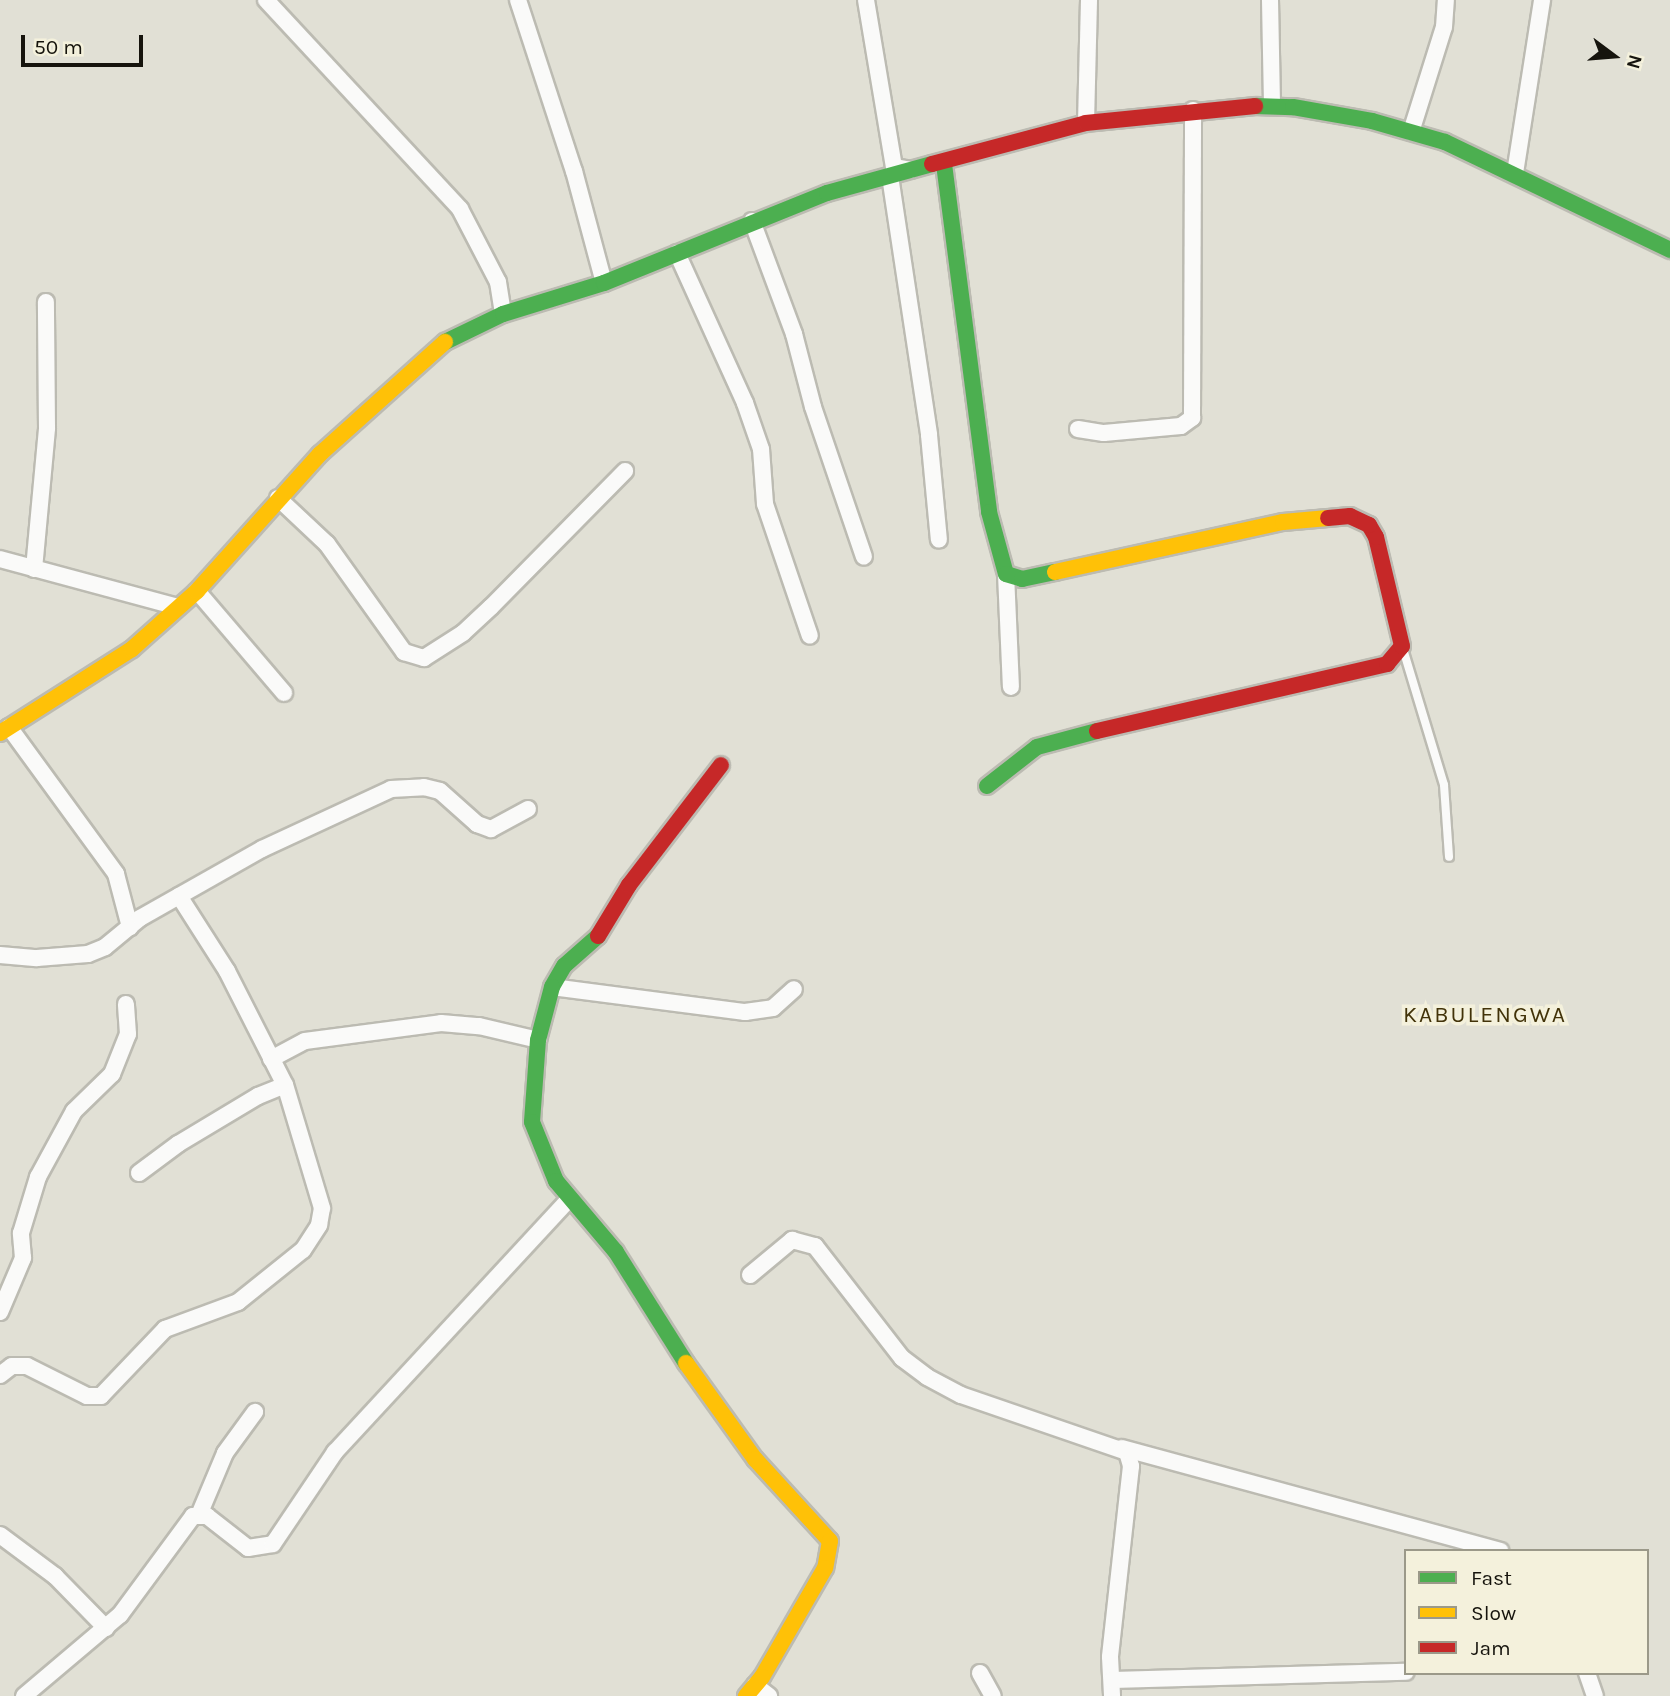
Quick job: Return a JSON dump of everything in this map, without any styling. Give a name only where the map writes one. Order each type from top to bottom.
[{"type":"street","points":[[266,0],[460,209],[498,282],[503,314]]},
{"type":"street","points":[[518,0],[575,171],[604,283]]},
{"type":"street","points":[[866,0],[894,167],[913,171]]},
{"type":"street","points":[[1086,123],[1089,0]]},
{"type":"street","points":[[1270,0],[1272,106]]},
{"type":"street","points":[[1411,132],[1444,27],[1446,0]]},
{"type":"street","points":[[1515,173],[1542,0]]},
{"type":"street","points":[[130,927],[116,874],[4,730],[132,649],[197,591],[278,498],[425,356],[503,314],[604,283],[752,221],[827,193],[944,164],[1086,123],[1193,110],[1272,106],[1320,110],[1411,132],[1515,173],[1670,250]]},
{"type":"street","points":[[1077,429],[1104,433],[1181,426],[1192,418],[1193,110]]},
{"type":"street","points":[[944,164],[957,233],[989,512],[1006,574],[1011,687]]},
{"type":"street","points":[[890,176],[925,411],[939,540]]},
{"type":"street","points":[[752,221],[794,334],[813,407],[864,556]]},
{"type":"street","points":[[677,253],[717,334],[749,414],[763,464],[765,504],[810,636]]},
{"type":"street","points":[[34,569],[47,428],[46,303]]},
{"type":"street","points":[[278,498],[327,544],[404,652],[424,658],[463,633],[491,607],[625,471]]},
{"type":"street","points":[[987,786],[1037,747],[1186,707],[1387,664],[1402,646],[1376,537],[1369,525],[1350,516],[1283,522],[1036,577],[1022,579],[1006,574]]},
{"type":"street","points":[[0,559],[178,607]]},
{"type":"street","points":[[197,591],[284,693]]},
{"type":"street","points":[[721,765],[629,885],[599,935],[564,966],[552,986],[538,1040],[532,1122],[543,1157],[569,1199],[616,1252],[730,1429],[830,1541],[825,1568],[750,1690],[769,1696]]},
{"type":"street","points":[[0,955],[88,954],[105,947],[179,895],[262,849],[391,789],[424,787],[440,792],[477,824],[491,829],[528,810]]},
{"type":"street","points":[[4,1366],[27,1366],[87,1396],[102,1396],[165,1329],[238,1302],[303,1250],[313,1238],[322,1208],[285,1085],[227,971],[179,895]]},
{"type":"street","points":[[552,986],[746,1012],[772,1008],[794,989]]},
{"type":"street","points":[[0,1312],[23,1258],[21,1233],[38,1177],[50,1163],[74,1111],[96,1094],[111,1074],[128,1034],[126,1004]]},
{"type":"street","points":[[271,1059],[305,1041],[441,1023],[479,1026],[538,1040]]},
{"type":"street","points":[[139,1173],[189,1137],[258,1096],[285,1085]]},
{"type":"street","points":[[199,1515],[248,1548],[273,1544],[335,1452],[569,1199]]},
{"type":"street","points":[[750,1275],[792,1240],[815,1246],[902,1358],[927,1377],[1018,1416],[1122,1448],[1493,1549]]},
{"type":"street","points":[[24,1696],[120,1615],[181,1526],[199,1515],[225,1453],[255,1412]]},
{"type":"street","points":[[1122,1448],[1131,1466],[1112,1688],[1404,1672]]},
{"type":"street","points":[[0,1535],[55,1576],[106,1628]]},
{"type":"street","points":[[980,1673],[993,1696]]},
{"type":"street","points":[[1590,1675],[1595,1696]]},
{"type":"lane","points":[[1402,646],[1444,785],[1449,857]]},
{"type":"traffic: fast","points":[[1255,106],[1293,107],[1372,121],[1445,142],[1670,250]]},
{"type":"traffic: fast","points":[[445,342],[503,314],[604,283],[827,193],[932,164]]},
{"type":"traffic: fast","points":[[944,164],[989,512],[1006,574],[1022,579],[1055,572]]},
{"type":"traffic: fast","points":[[987,786],[1037,747],[1097,731]]},
{"type":"traffic: fast","points":[[598,936],[564,966],[552,987],[538,1040],[532,1122],[556,1181],[616,1252],[686,1363]]},
{"type":"traffic: slow","points":[[0,733],[132,649],[197,591],[320,454],[445,342]]},
{"type":"traffic: slow","points":[[1055,572],[1283,522],[1328,518]]},
{"type":"traffic: slow","points":[[686,1363],[755,1459],[830,1541],[825,1568],[762,1677],[746,1696]]},
{"type":"traffic: jam","points":[[932,164],[1086,123],[1255,106]]},
{"type":"traffic: jam","points":[[1097,731],[1387,664],[1402,646],[1376,537],[1369,525],[1350,516],[1328,518]]},
{"type":"traffic: jam","points":[[598,936],[629,885],[721,765]]},
{"type":"district","name":"KABULENGWA","points":[[1485,1015]]}]
